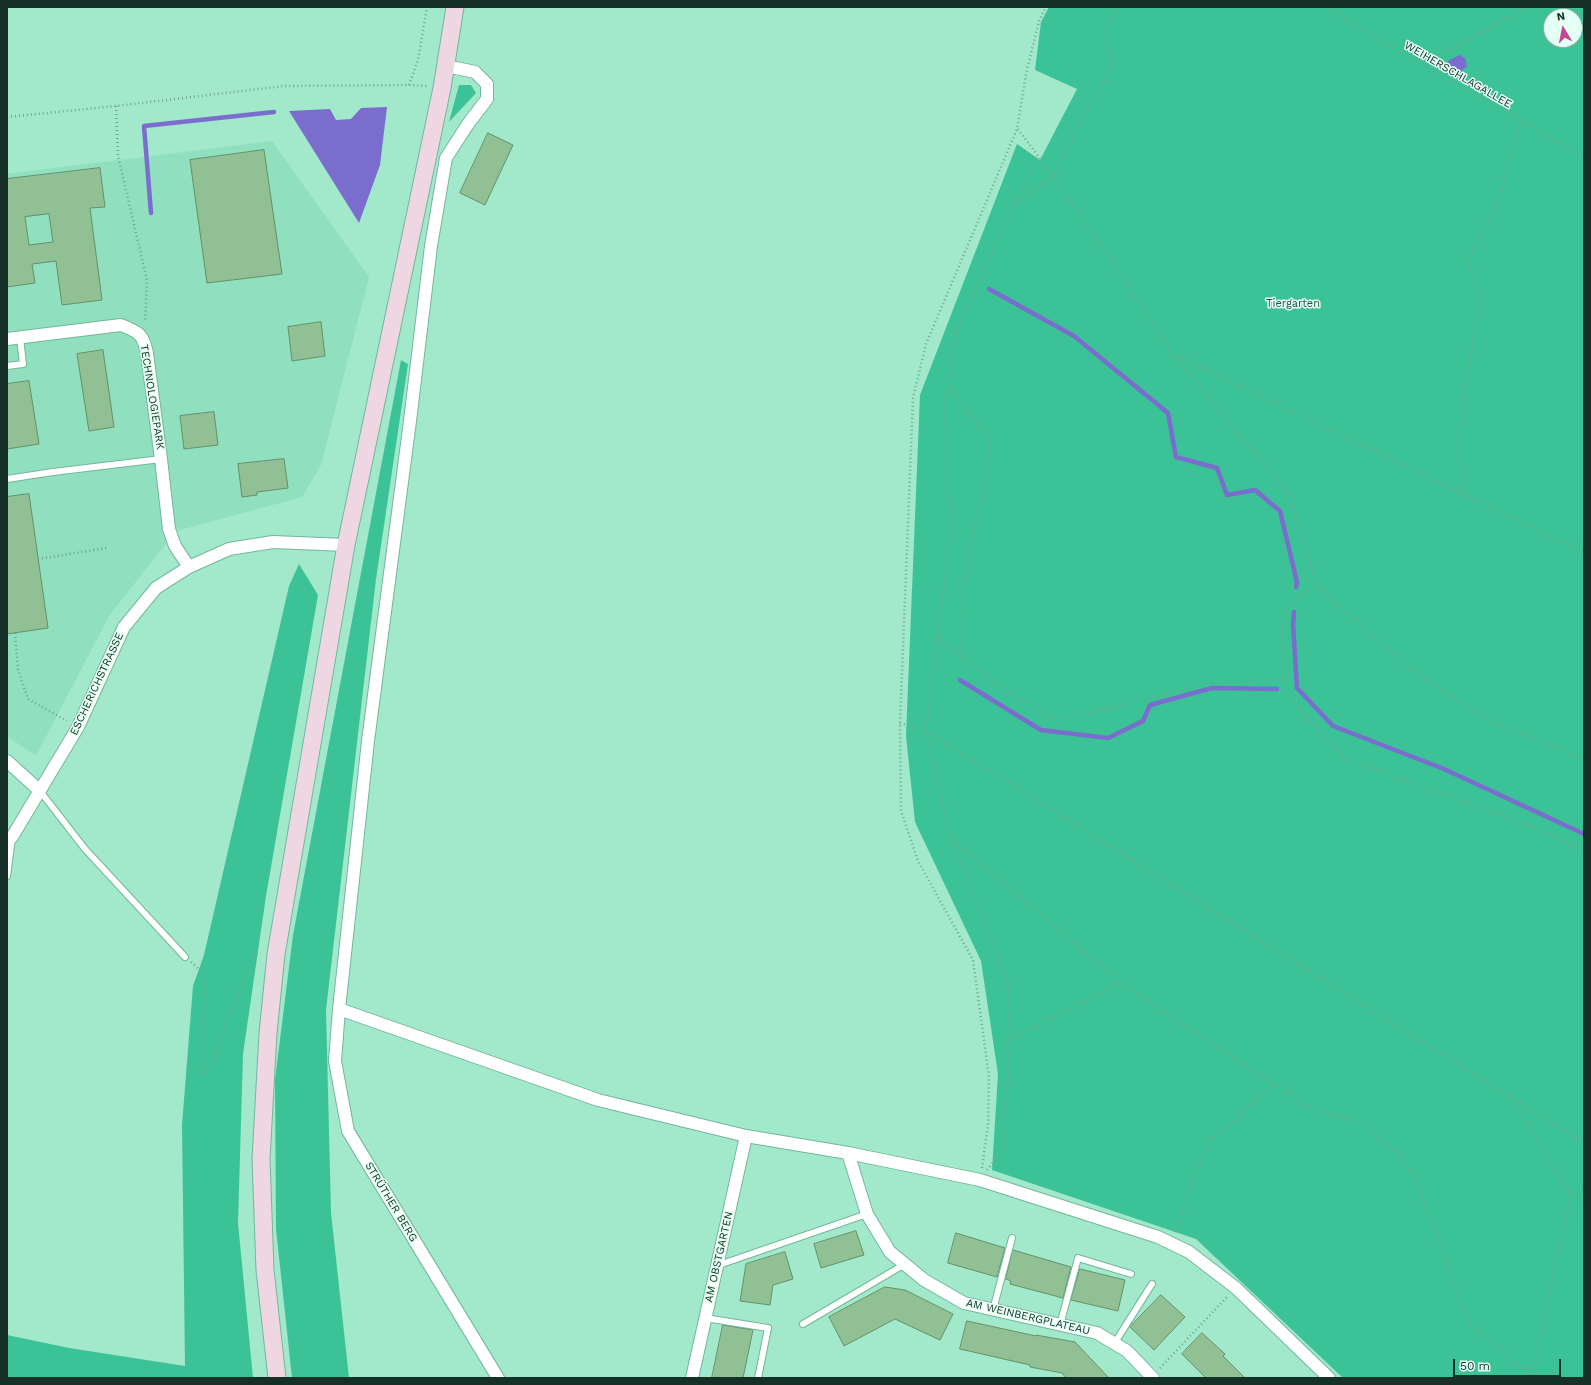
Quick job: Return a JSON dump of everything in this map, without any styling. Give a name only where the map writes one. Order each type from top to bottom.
[{"type":"main road","points":[[277,1378],[265,1270],[261,1159],[268,1034],[276,954],[346,545],[442,88],[455,7]]},
{"type":"street","name":"STRÜTHER BERG","points":[[446,66],[475,72],[487,84],[487,99],[468,124],[446,158],[432,239],[368,741],[339,1009],[335,1061],[348,1131],[498,1378]]},
{"type":"street","name":"TECHNOLOGIEPARK","points":[[7,339],[121,324],[137,331],[145,343],[147,353],[169,529],[174,546],[189,567]]},
{"type":"street","name":"ESCHERICHSTRASSE","points":[[10,840],[78,727],[124,627],[156,588],[189,567],[229,549],[273,542],[346,545]]},
{"type":"street","points":[[7,761],[40,791]]},
{"type":"street","points":[[339,1009],[598,1100],[746,1136],[848,1153],[980,1180],[1158,1237],[1189,1252],[1236,1288],[1329,1378]]},
{"type":"street","name":"AM OBSTGARTEN","points":[[692,1378],[746,1136]]},
{"type":"street","name":"AM WEINBERGPLATEAU","points":[[848,1153],[867,1214],[890,1252],[924,1280],[964,1303],[1096,1333],[1127,1351],[1146,1376]]},
{"type":"lane","points":[[7,366],[24,364],[20,338]]},
{"type":"lane","points":[[7,479],[161,459]]},
{"type":"lane","points":[[40,791],[85,849],[185,956]]},
{"type":"lane","points":[[7,876],[10,840]]},
{"type":"lane","points":[[716,1266],[867,1214]]},
{"type":"lane","points":[[993,1310],[1012,1238]]},
{"type":"lane","points":[[1060,1325],[1078,1258],[1131,1274]]},
{"type":"lane","points":[[803,1324],[904,1264]]},
{"type":"lane","points":[[1114,1344],[1152,1284]]},
{"type":"lane","points":[[705,1318],[768,1328],[758,1378]]},
{"type":"path","points":[[409,85],[418,60],[427,7]]},
{"type":"path","points":[[980,1180],[988,1124],[989,1077],[973,960],[918,861],[901,811],[900,723],[913,398],[926,344],[1017,129],[1026,74],[1039,21],[1046,7]]},
{"type":"path","points":[[1016,203],[1053,176],[1111,68],[1107,26],[1118,7]]},
{"type":"path","name":"WEIHERSCHLAGALLEE","points":[[1324,7],[1584,157]]},
{"type":"path","points":[[1424,64],[1528,7]]},
{"type":"path","points":[[7,117],[284,86],[409,85],[442,88]]},
{"type":"path","points":[[116,106],[118,156],[146,280],[145,322]]},
{"type":"path","points":[[1467,496],[1459,450],[1465,388],[1481,298],[1468,260],[1498,204],[1521,120]]},
{"type":"path","points":[[1017,129],[1053,176],[1173,354],[1291,497],[1318,585],[1342,609],[1413,671],[1490,721],[1584,759]]},
{"type":"path","points":[[980,1180],[1002,1152],[1011,1039],[1007,978],[951,839],[926,731],[951,532],[945,410],[955,335],[1038,155]]},
{"type":"path","points":[[1173,354],[1584,552]]},
{"type":"path","points":[[948,386],[991,440],[983,500],[967,553],[961,657]]},
{"type":"path","points":[[38,559],[107,548]]},
{"type":"path","points":[[1318,585],[1290,603],[1281,635],[1284,678],[1293,701],[1342,757],[1544,831],[1584,850]]},
{"type":"path","points":[[15,633],[18,670],[28,699],[78,727]]},
{"type":"path","points":[[938,639],[1006,691],[1061,720],[1208,684],[1284,678]]},
{"type":"path","points":[[900,723],[926,731],[1584,1143]]},
{"type":"path","points":[[951,839],[1121,983],[1311,1109],[1366,1124],[1413,1172],[1469,1322],[1534,1378]]},
{"type":"path","points":[[185,956],[202,972],[206,982],[203,1072],[206,1074],[209,1072],[254,954],[263,953]]},
{"type":"path","points":[[1011,1039],[1121,983]]},
{"type":"path","points":[[1172,1243],[1208,1142],[1275,1085]]},
{"type":"path","points":[[1512,1098],[1571,1195],[1540,1339],[1537,1378]]},
{"type":"path","points":[[1571,1195],[1584,1189]]},
{"type":"path","points":[[1146,1376],[1236,1288]]},
{"type":"shaded area","points":[[1459,55],[1465,58],[1467,66],[1459,73],[1451,72],[1446,65],[1448,61]]},
{"type":"shaded area","points":[[387,107],[380,165],[359,223],[289,111],[330,109],[336,120],[351,119],[361,108]]},
{"type":"shaded area","points":[[272,141],[369,277],[321,465],[302,497],[176,531],[109,616],[36,756],[7,736],[7,174]]},
{"type":"green space","name":"Tiergarten","points":[[1049,7],[1584,7],[1584,1378],[1343,1378],[1196,1239],[992,1170],[998,1074],[981,961],[915,822],[906,736],[920,395],[1017,144],[1040,160],[1077,89],[1035,70],[1041,22]]},
{"type":"green space","points":[[459,85],[471,85],[476,93],[449,122]]},
{"type":"green space","points":[[401,360],[408,364],[376,579],[326,1010],[331,1213],[349,1378],[292,1378],[276,1229],[275,1080],[293,935]]},
{"type":"green space","points":[[299,564],[318,595],[266,896],[243,1054],[238,1223],[253,1378],[7,1378],[7,1335],[69,1348],[185,1366],[182,1125],[193,986],[204,955],[289,586]]},
{"type":"building","points":[[488,133],[513,145],[485,205],[460,193]]},
{"type":"building","points":[[264,150],[282,274],[207,283],[190,160]]},
{"type":"building","points":[[100,168],[105,207],[90,208],[102,300],[62,305],[56,261],[32,264],[35,283],[7,287],[7,179]],"holes":[[[49,214],[53,242],[29,245],[25,217]]]},
{"type":"building","points":[[321,322],[325,356],[292,361],[288,327]]},
{"type":"building","points":[[103,350],[114,427],[89,431],[77,354]]},
{"type":"building","points":[[29,381],[39,444],[7,449],[7,384]]},
{"type":"building","points":[[214,412],[218,445],[184,449],[180,416]]},
{"type":"building","points":[[284,459],[288,488],[257,492],[257,495],[242,497],[238,464]]},
{"type":"building","points":[[29,494],[48,628],[7,634],[7,497]]},
{"type":"building","points":[[856,1231],[864,1255],[821,1268],[814,1244]]},
{"type":"building","points":[[956,1233],[1005,1248],[997,1277],[948,1263]]},
{"type":"building","points":[[1013,1250],[1071,1267],[1063,1298],[1010,1284],[1011,1281],[1006,1279]]},
{"type":"building","points":[[785,1252],[793,1279],[773,1285],[770,1305],[740,1301],[746,1264]]},
{"type":"building","points":[[1080,1269],[1125,1280],[1118,1311],[1071,1300]]},
{"type":"building","points":[[885,1287],[905,1290],[953,1314],[940,1340],[895,1319],[844,1346],[829,1317]]},
{"type":"building","points":[[1161,1295],[1185,1317],[1154,1350],[1130,1327]]},
{"type":"building","points":[[967,1321],[1036,1336],[1075,1342],[1109,1378],[1066,1378],[1062,1373],[1030,1367],[1030,1365],[960,1349]]},
{"type":"building","points":[[723,1325],[753,1330],[743,1378],[712,1378]]},
{"type":"building","points":[[1202,1333],[1225,1354],[1223,1356],[1245,1378],[1206,1378],[1182,1354]]},
{"type":"waterway","points":[[151,213],[144,126],[274,112]]},
{"type":"waterway","points":[[989,289],[1074,336],[1168,413],[1176,457],[1217,468],[1227,495],[1255,490],[1280,511],[1297,582],[1296,587]]},
{"type":"waterway","points":[[1294,612],[1293,624],[1297,688],[1333,726],[1444,769],[1584,834]]},
{"type":"waterway","points":[[960,680],[1041,730],[1108,738],[1143,721],[1150,705],[1212,688],[1277,689]]}]
